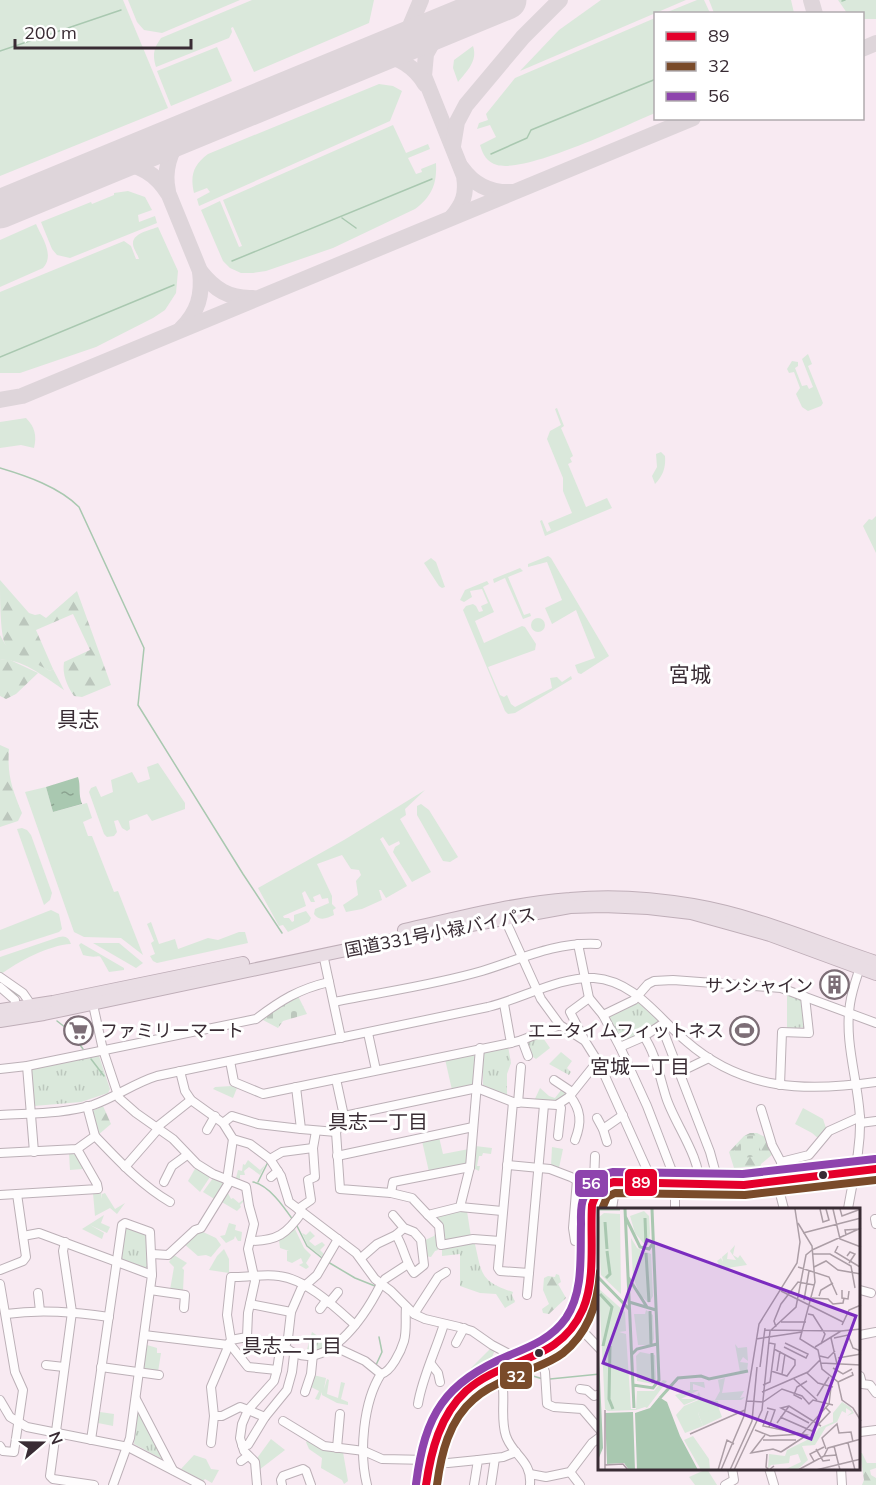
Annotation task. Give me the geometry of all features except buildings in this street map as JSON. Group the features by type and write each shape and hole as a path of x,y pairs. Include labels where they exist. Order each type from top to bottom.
{"highway":[{"name":"国道331号小禄バイパス","path":"0,1021 92,999 502,914 570,907 648,908 691,913 862,963 876,962"},
{"name":"国道331号小禄バイパス","path":"0,1010 92,999 324,954 502,914"},
{"name":"国道331号小禄バイパス","path":"862,963 876,974"}],"main road":[{"path":"426,1485 429,1460 438,1434 455,1402 472,1386 559,1342 574,1322 595,1303 595,1258 590,1241 592,1205 598,1191 616,1182 719,1185 781,1181 876,1169"}],"street":[{"path":"502,914 537,992 560,1025 585,1041"},
{"path":"578,944 589,998 603,1016 620,1047 647,1106 675,1179 675,1208"},
{"path":"334,1002 480,971 544,949 597,944"},
{"path":"324,954 341,1038"},
{"path":"848,1208 855,1172 860,1120 849,1039 849,1013 852,994 862,963"},
{"path":"0,977 23,993 32,1005"},
{"path":"0,1115 87,1106 149,1079 180,1071 504,1004 567,981 585,978 615,982 638,996 685,1041 733,1071 780,1085 817,1088 876,1082"},
{"path":"603,1016 638,996 648,984 654,981 674,980 780,988 876,1023"},
{"path":"0,1069 256,1019 285,998 312,986 329,982"},
{"path":"0,987 15,1000 15,1008"},
{"path":"780,1085 782,1032 809,1033 805,997"},
{"path":"589,998 570,1012 597,1062 653,1183"},
{"path":"92,999 103,1050 117,1094 136,1113 173,1139 197,1164 246,1187 254,1224 248,1249 255,1281 250,1304 247,1337 249,1341 259,1347 282,1348 294,1355 313,1354 335,1347 355,1325 383,1282 408,1264"},
{"path":"504,1004 511,1043"},
{"path":"230,1061 234,1082 263,1094 511,1043 560,1025"},
{"path":"620,1047 662,1025 710,1152 719,1185"},
{"path":"368,1033 376,1070"},
{"path":"644,1035 661,1074 666,1097 693,1158 699,1185"},
{"path":"522,1040 528,1056"},
{"path":"460,1207 470,1167 480,1048"},
{"path":"680,1072 709,1058"},
{"path":"344,1116 477,1088 515,1103 557,1106 571,1094 597,1062"},
{"path":"27,1065 34,1152"},
{"path":"521,1067 507,1165 498,1268 500,1271 529,1273"},
{"path":"152,1254 168,1255 195,1230 204,1225 228,1180 233,1139 223,1123 191,1100 185,1091 180,1071"},
{"path":"336,1079 344,1116 336,1132 340,1189 391,1193 416,1201 439,1226 441,1245 473,1239 500,1240"},
{"path":"554,1080 571,1094 580,1114 575,1140"},
{"path":"296,1087 301,1129"},
{"path":"125,1167 158,1128 191,1100"},
{"path":"558,1136 561,1108 559,1104"},
{"path":"527,1294 544,1105"},
{"path":"87,1106 95,1136 134,1178 159,1198 170,1202"},
{"path":"761,1109 772,1145 781,1162 784,1208"},
{"path":"603,1129 622,1114"},
{"path":"207,1130 215,1116"},
{"path":"223,1123 232,1116 258,1124 336,1132"},
{"path":"597,1118 607,1142"},
{"path":"781,1162 809,1155 829,1131 860,1120 876,1121"},
{"path":"338,1156 473,1127"},
{"path":"250,1241 274,1238 286,1232 300,1211 311,1200 308,1177 316,1131"},
{"path":"0,1154 77,1149 95,1136"},
{"path":"233,1139 250,1144 270,1159 289,1202 361,1258 375,1279 383,1282 414,1314 425,1319 464,1328 492,1346 515,1357 518,1363"},
{"path":"270,1159 282,1152 313,1148"},
{"path":"0,1195 98,1190 97,1184 77,1149"},
{"path":"164,1182 172,1166 187,1155"},
{"path":"595,1156 594,1182 598,1191"},
{"path":"507,1165 559,1172 598,1191"},
{"path":"391,1193 393,1182 470,1167"},
{"path":"308,1177 326,1178"},
{"path":"577,1180 573,1228 575,1241 590,1241"},
{"path":"612,1208 616,1182"},
{"path":"0,1270 23,1261 26,1257 17,1194"},
{"path":"428,1215 460,1207 502,1211"},
{"path":"393,1215 404,1228 414,1232 421,1239 424,1265 414,1273 396,1234"},
{"path":"92,1440 116,1261 122,1225 125,1223 150,1232 152,1275 128,1447 113,1485"},
{"path":"361,1258 377,1244 404,1228"},
{"path":"23,1236 39,1233 152,1275"},
{"path":"257,1485 255,1462 245,1458 240,1438 242,1424 248,1410 274,1381 282,1348 288,1338 291,1312 303,1286 316,1275 338,1239"},
{"path":"65,1242 63,1251 72,1312 50,1476 53,1479 94,1485"},
{"path":"414,1314 438,1277 446,1272"},
{"path":"211,1443 214,1416 211,1387 230,1343 227,1316 231,1277 277,1275 290,1278 328,1302 355,1325"},
{"path":"0,1284 15,1372 23,1390 14,1452 3,1451 0,1446"},
{"path":"150,1290 185,1295 184,1308"},
{"path":"861,1290 872,1293"},
{"path":"320,1309 338,1292"},
{"path":"38,1293 40,1311"},
{"path":"250,1304 268,1310 291,1312"},
{"path":"368,1485 365,1475 364,1451 369,1400 372,1388 381,1374 390,1368 404,1341 406,1307"},
{"path":"6,1314 40,1311 72,1312 108,1317"},
{"path":"574,1322 597,1338"},
{"path":"418,1404 426,1373 444,1324"},
{"path":"456,1343 464,1328"},
{"path":"861,1335 876,1332"},
{"path":"144,1335 230,1343 247,1337"},
{"path":"230,1343 248,1367 277,1370"},
{"path":"335,1347 366,1361 381,1374"},
{"path":"538,1353 545,1372 547,1404 554,1407 582,1409 598,1428"},
{"path":"305,1392 311,1374 313,1354"},
{"path":"242,1445 248,1445 254,1439 265,1418 287,1390 294,1355"},
{"path":"431,1364 437,1370 440,1382"},
{"path":"46,1365 64,1367"},
{"path":"101,1367 159,1375"},
{"path":"499,1372 503,1383 504,1428 507,1440 526,1463 530,1474 530,1485"},
{"path":"861,1380 862,1384 870,1385 876,1393"},
{"path":"580,1389 587,1390 594,1396 598,1395"},
{"path":"0,1400 5,1411 18,1423 27,1427 128,1447 201,1485"},
{"path":"136,1400 173,1470"},
{"path":"214,1416 222,1416 240,1407 265,1418"},
{"path":"336,1448 340,1414"},
{"path":"283,1421 324,1446 364,1451 382,1459 429,1460"},
{"path":"861,1432 876,1430"},
{"path":"530,1474 545,1481 570,1472 598,1438"},
{"path":"448,1463 495,1458 516,1452"},
{"path":"491,1485 495,1458"},
{"path":"474,1485 477,1460"},
{"path":"282,1485 280,1480 283,1476 303,1469 311,1485"},
{"path":"770,1470 774,1485"},
{"path":"841,1470 842,1485"},
{"path":"570,1472 580,1485"},
{"path":"725,1485 735,1483"}],"green space":[{"path":"0,0 123,0 168,108 0,176"},
{"path":"128,0 240,0 162,33 144,30 137,22"},
{"path":"252,0 374,0 369,23 254,72 233,27 229,38 156,67 154,51 161,38"},
{"path":"601,0 686,0 520,71 559,30"},
{"path":"697,0 704,0 710,12 667,12"},
{"path":"709,0 791,0 794,12 714,12"},
{"path":"838,0 876,0 876,19 864,19 864,12 846,12"},
{"path":"654,18 654,113 552,155 511,166 497,165 486,158 480,145 496,137 490,125 477,129 479,123 488,120 486,114 515,78"},
{"path":"473,46 473,61 458,82 453,68 454,60"},
{"path":"217,47 232,81 171,106 157,71"},
{"path":"379,84 393,86 402,91 390,121 199,206 197,199 210,192 207,188 194,193 192,181 196,167 208,154"},
{"path":"393,125 406,153 428,144 430,149 408,158 416,174 422,172 421,169 436,163 436,177 432,189 426,199 415,209 333,248 266,271 241,273 230,268 223,261 201,210 220,201 239,247 242,246 223,200"},
{"path":"128,191 145,197 152,210 138,215 139,222 155,216 157,223 70,258 57,255 52,249 41,222 91,202 92,204 114,193"},
{"path":"36,224 48,252 46,263 43,268 0,287 0,240"},
{"path":"158,227 178,271 176,293 165,310 96,347 20,373 0,373 0,292 124,241 131,246 136,259 139,259 133,246 134,240 139,235"},
{"path":"808,354 812,364 808,366 823,403 808,411 802,407 796,394 800,388 794,372 789,373 787,369 792,361 798,362 795,368 802,386 807,385 809,389 813,387 802,359"},
{"path":"557,408 564,426 561,428 573,456 570,458 572,462 568,464 586,507 607,498 612,508 545,536 540,521 542,520 547,532 551,530 548,523 572,513 563,491 563,478 547,439 550,431 561,425 555,409"},
{"path":"26,418 34,432 34,448 21,445 0,448 0,422"},
{"path":"661,452 665,456 664,468 655,484 652,476 657,467 656,454"},
{"path":"876,516 876,553 863,526 869,519 872,520"},
{"path":"548,556 609,656 581,674 578,673 575,665 595,658 576,610 552,624 545,608 562,600 547,562 528,567 528,564"},
{"path":"431,558 436,562 445,587 439,586 424,563"},
{"path":"520,568 523,571 508,577 524,615 530,613 531,616 523,619 505,578 494,583 493,579"},
{"path":"0,580 29,613 40,614 46,618 77,591 111,685 82,697 74,696 69,688 64,675 64,662 90,650 73,614 36,630 53,669 50,671 20,656 5,644 2,631"},
{"path":"487,581 489,584 483,587 494,612 475,621 484,643 522,626 536,644 535,650 488,667 500,695 504,697 507,695 515,707 552,688 550,678 557,677 562,682 571,676 572,679 515,713 508,714 505,711 463,610 466,606 473,604 479,612 483,611 481,606 488,603 482,589 470,591 472,597 464,602 460,600 465,590"},
{"path":"535,618 541,618 545,625 541,632 535,632 531,628 531,622"},
{"path":"0,635 5,644 50,671 53,669 64,690 25,665 0,660"},
{"path":"8,659 38,673 16,694 6,699 0,696 0,660"},
{"path":"0,745 9,749 11,782 22,813 18,821 0,827"},
{"path":"158,763 185,803 185,809 152,821 147,814 129,821 130,829 127,831 122,828 118,820 114,821 117,832 114,836 107,837 89,792 91,788 96,786 101,797 113,792 111,780 132,772 138,783 150,779 147,767"},
{"path":"46,787 53,812 87,803 92,818 83,822 88,836 92,836 114,892 118,891 143,955 121,938 84,937 74,932 25,792"},
{"path":"425,790 405,809 406,815 400,819 431,872 412,882 393,852 400,844 399,841 389,846 383,837 380,839 407,886 386,898 379,890 382,900 362,909 346,912 343,905 358,895 356,881 361,875 359,870 351,869 342,855 317,864 332,896 332,904 336,908 333,910 334,915 324,919 316,916 315,909 329,903 328,898 322,899 320,894 313,897 315,902 311,902 305,891 302,893 306,906 283,916 292,922 294,915 306,911 311,918 309,922 288,932 283,925 279,926 258,888 344,840"},
{"path":"421,804 429,810 458,857 450,862 443,861 417,815 417,806"},
{"path":"22,828 31,835 52,893 50,900 44,905 17,829"},
{"path":"51,910 59,914 62,929 59,932 0,951 0,930"},
{"path":"151,922 159,944 175,939 178,949 208,938 218,940 239,932 245,932 248,943 157,963 150,956 155,954 151,943 154,941 147,924"},
{"path":"59,937 67,937 71,944 53,947 34,955 0,975 0,957"},
{"path":"81,943 124,970 109,972 99,956 83,955 79,945"},
{"path":"93,943 119,943 143,963 136,968"},
{"path":"787,995 801,999 807,1027 787,1029"},
{"path":"298,996 307,1014 283,1021 278,1028 263,1020 263,1018"},
{"path":"638,1002 661,1023 622,1043 608,1020 609,1015"},
{"path":"541,1035 550,1048 536,1059 527,1042"},
{"path":"508,1046 511,1063 507,1074 507,1097 483,1085 483,1069 481,1068 483,1053"},
{"path":"561,1052 572,1061 567,1068 571,1072 569,1075 549,1064"},
{"path":"474,1053 476,1055 474,1084 452,1090 445,1059"},
{"path":"97,1055 110,1089 108,1093 81,1102 34,1106 30,1070 33,1067"},
{"path":"215,1087 237,1088 233,1098 213,1089"},
{"path":"540,1088 555,1098 562,1089 568,1094 556,1103 534,1101"},
{"path":"103,1106 111,1124 98,1135 92,1111"},
{"path":"803,1108 823,1119 827,1131 819,1139 795,1124"},
{"path":"757,1133 767,1138 773,1154 761,1164 760,1169 734,1168 729,1152 744,1136"},
{"path":"753,1136 762,1153 737,1159 734,1151 745,1137"},
{"path":"439,1137 443,1154 469,1149 466,1165 429,1172 422,1141"},
{"path":"475,1146 492,1148 491,1154 483,1153 479,1156 477,1166 480,1166 479,1171 473,1168"},
{"path":"552,1147 563,1149 559,1168 551,1166"},
{"path":"69,1153 76,1155 83,1169 70,1170"},
{"path":"248,1160 260,1170 265,1165 260,1175 249,1167 244,1171 245,1175 240,1175 240,1179 236,1178 238,1170 242,1171 243,1164 245,1165"},
{"path":"196,1167 210,1177 200,1192 188,1181"},
{"path":"213,1178 227,1184 216,1200 203,1192"},
{"path":"227,1191 231,1199 239,1203 244,1201 237,1211 220,1201"},
{"path":"101,1192 102,1199 102,1194 105,1193 115,1209 125,1203 117,1214 110,1208 95,1216 93,1193"},
{"path":"461,1210 467,1211 471,1237 443,1242 435,1216"},
{"path":"104,1215 101,1223 110,1227 107,1233 90,1225 104,1233 102,1239 82,1229"},
{"path":"229,1223 236,1225 235,1230 242,1232 241,1241 238,1241 235,1236 226,1243 220,1236 225,1235"},
{"path":"128,1226 147,1232 151,1265 146,1268 122,1259 120,1255 124,1228"},
{"path":"294,1227 304,1248 311,1255 306,1263 309,1267 306,1269 299,1265 303,1263 301,1258 292,1263 287,1261 287,1251 289,1251 280,1248 279,1240"},
{"path":"201,1231 216,1238 221,1245 211,1257 198,1256 183,1243"},
{"path":"310,1231 315,1236 309,1241 315,1246 322,1242 325,1245 320,1250 325,1255 324,1258 308,1246 302,1233 306,1235"},
{"path":"436,1231 438,1250 431,1257 425,1256 423,1241 434,1236"},
{"path":"474,1240 483,1274 493,1284 513,1292 515,1302 505,1308 496,1294 480,1293 460,1286 460,1254 442,1256 442,1247"},
{"path":"224,1249 229,1259 229,1273 209,1270 217,1256"},
{"path":"174,1255 187,1263 182,1268 184,1270 183,1291 170,1290 174,1267 169,1262"},
{"path":"556,1274 559,1275 561,1282 558,1284 566,1298 549,1314 543,1313 542,1309 549,1304 543,1290 544,1278 555,1277"},
{"path":"312,1332 322,1339 324,1348 306,1353"},
{"path":"147,1345 157,1348 157,1353 161,1353 158,1372 143,1368"},
{"path":"490,1349 495,1350 490,1362 480,1368 480,1374 469,1379 474,1373 471,1368"},
{"path":"313,1375 326,1378 324,1389 327,1379 329,1380 327,1394 338,1398 341,1382 345,1383 341,1399 348,1402 348,1405 337,1403 322,1395 322,1392 319,1400 315,1399 319,1391 309,1386"},
{"path":"100,1412 114,1414 113,1426 98,1423"},
{"path":"142,1412 165,1455 162,1459 134,1444 137,1413"},
{"path":"271,1439 285,1450 259,1470 255,1461"},
{"path":"308,1440 343,1452 348,1481 344,1484 342,1480 321,1468 322,1458 309,1449 306,1442"},
{"path":"861,1453 867,1463 876,1463 876,1468 870,1470 871,1475 876,1478 876,1485 862,1485 864,1480"},
{"path":"194,1455 206,1459 211,1469 219,1470 212,1483 205,1479 203,1481 181,1469"},
{"path":"708,1470 717,1485 695,1485 689,1477"}],"water":[{"path":"78,777 82,804 53,812 46,787"}],"waterway":[{"path":"0,51 121,10"},
{"path":"491,154 527,138 531,130 654,80"},
{"path":"232,261 432,179"},
{"path":"342,218 356,228"},
{"path":"0,357 174,285"},
{"path":"0,468 52,488 79,507 144,648 138,705 282,933"},
{"path":"8,989 20,996"},
{"path":"57,1021 70,1031 83,1049"},
{"path":"91,1059 104,1076"},
{"path":"258,1182 268,1162"},
{"path":"253,1182 265,1187 281,1203 293,1220"},
{"path":"296,1224 307,1246 322,1258"},
{"path":"328,1262 355,1278 375,1286"},
{"path":"376,1365 382,1352 379,1337"},
{"path":"550,1379 598,1374"},
{"path":"533,1376 543,1379"}],"taxiway":[{"path":"398,45 410,26 421,0"},
{"path":"473,0 494,5"},
{"path":"453,146 457,122 466,105 523,37 560,0"},
{"path":"811,0 814,12"},
{"path":"441,27 426,54 424,76 464,176 463,198 452,217"},
{"path":"864,48 876,43"},
{"path":"379,53 405,64 416,72 425,84"},
{"path":"0,400 22,396 688,120"},
{"path":"168,191 167,168 174,147 183,134"},
{"path":"114,162 146,171 164,187 200,271 211,283 229,295 253,298"},
{"path":"462,168 484,187 512,192"},
{"path":"181,329 192,316 198,303 201,288 200,271"}],"runway":[{"path":"0,209 507,0"}],"transit line":[{"name":"56","path":"416,1484 425,1438 432,1420 454,1390 487,1366 541,1341 566,1318 572,1307 578,1285 582,1203 589,1187 599,1177 613,1172 743,1174 875,1159"},
{"name":"89","path":"426,1485 431,1459 443,1422 466,1391 497,1371 546,1350 573,1327 583,1309 590,1284 592,1205 602,1187 614,1182 744,1185 876,1169"},
{"name":"32","path":"602,1208 607,1197 615,1193 745,1195 876,1180"},
{"name":"32","path":"437,1485 448,1438 465,1407 489,1388 552,1360 572,1345 590,1317 598,1287"}],"place":[{"name":"サンシャイン","path":"834,985"},
{"name":"ファミリーマート","path":"79,1030"},
{"name":"エニタイムフィットネス","path":"745,1030"}],"district":[{"name":"宮城","path":"690,674"},
{"name":"具志","path":"78,719"},
{"name":"宮城一丁目","path":"640,1066"},
{"name":"具志一丁目","path":"378,1121"},
{"name":"具志二丁目","path":"292,1345"}]}
